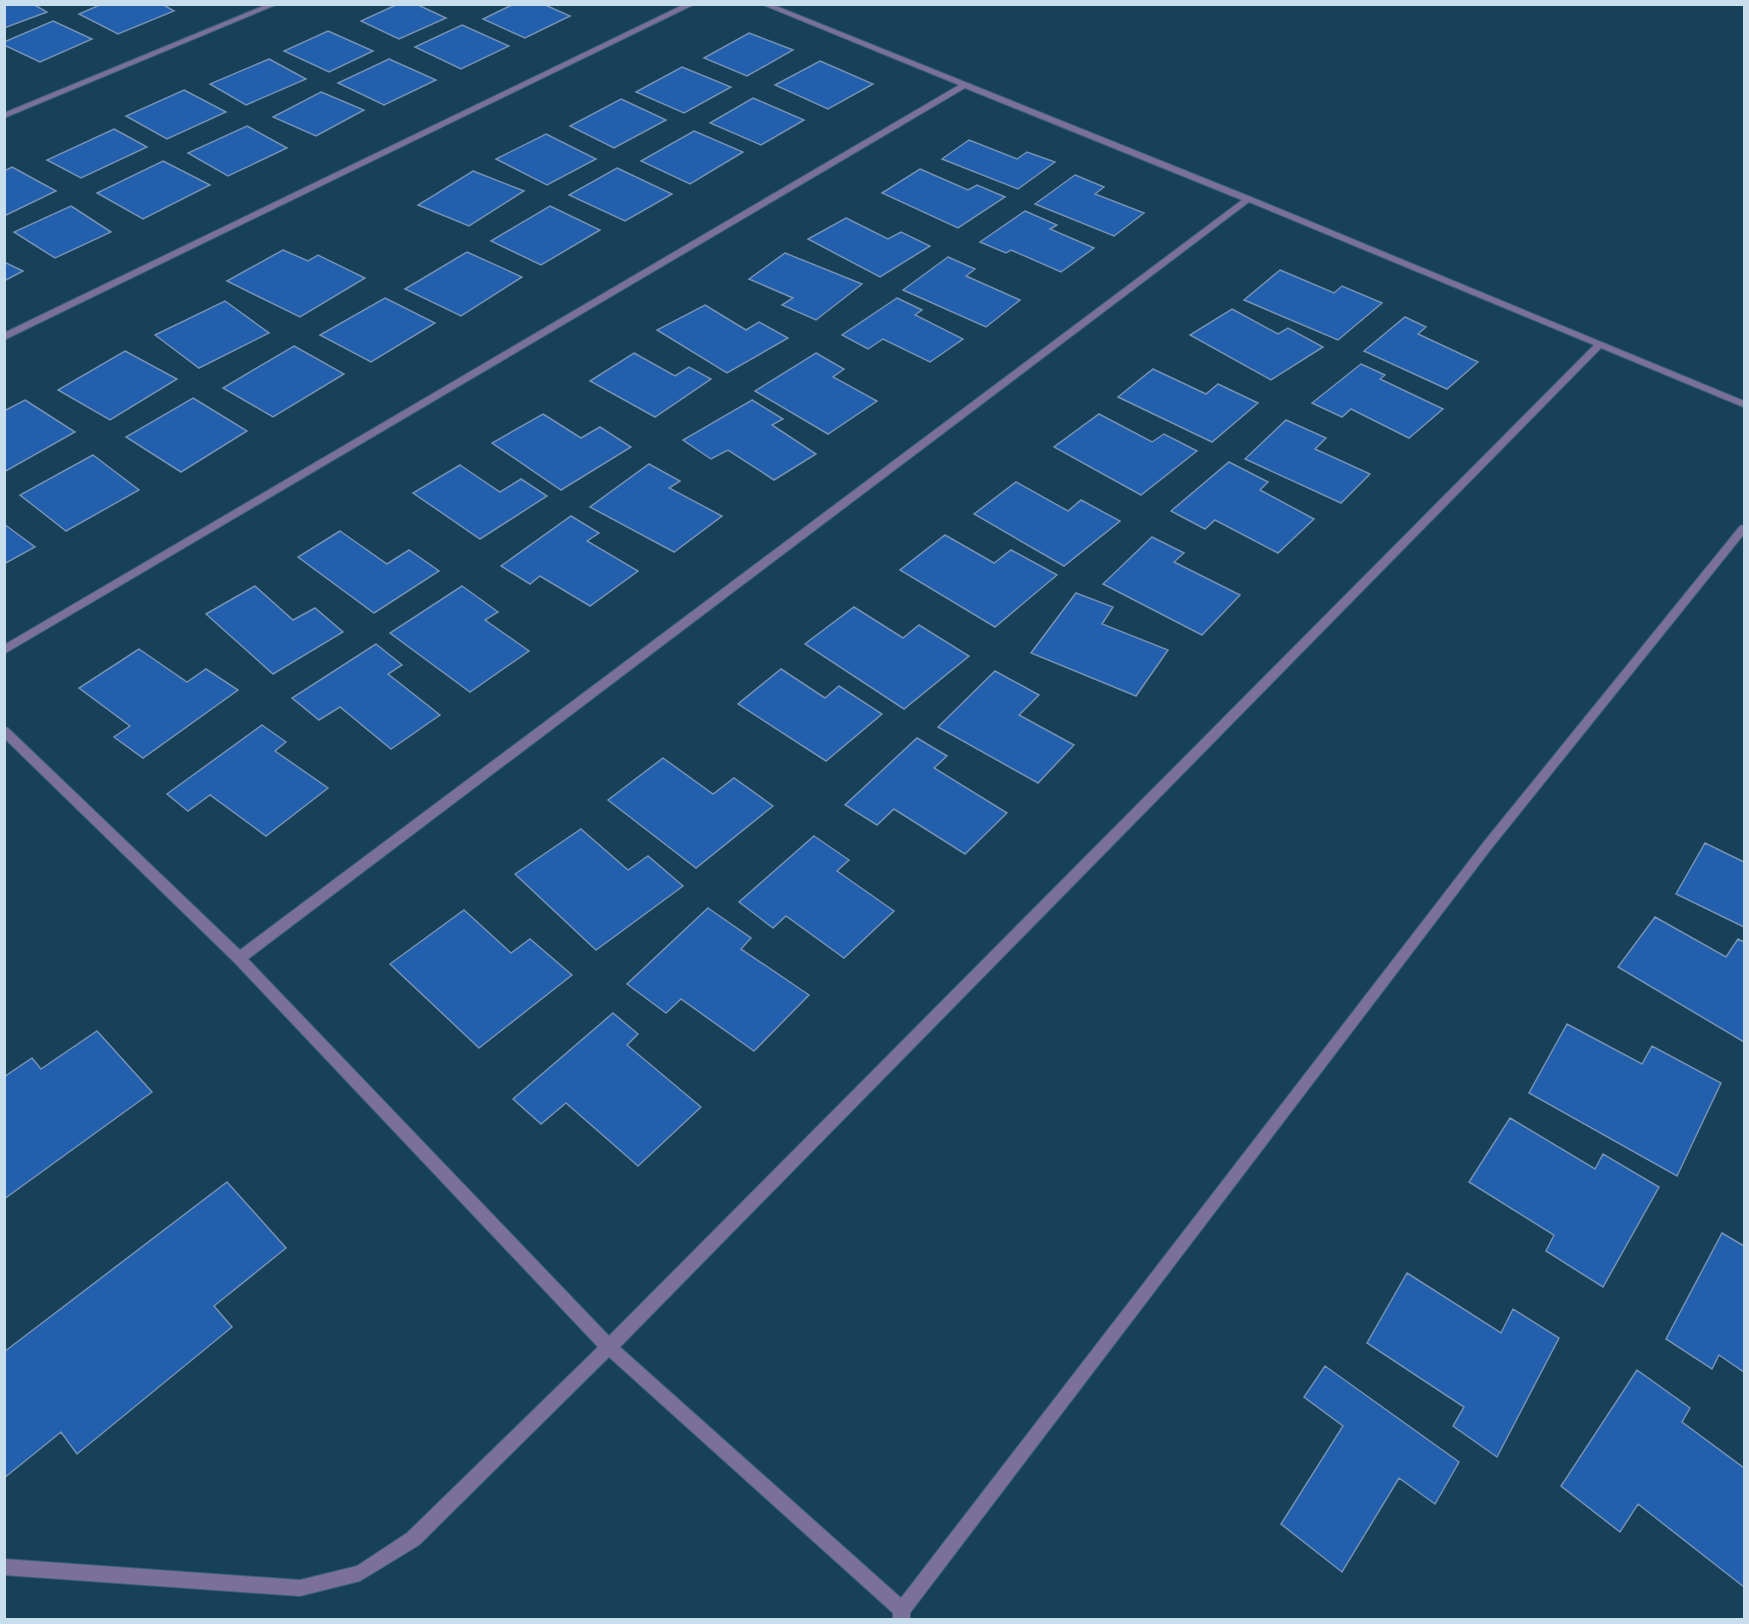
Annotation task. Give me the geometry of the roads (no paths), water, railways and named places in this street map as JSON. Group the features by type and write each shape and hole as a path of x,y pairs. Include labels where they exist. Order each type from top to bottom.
{"street":[{"path":"4,116 275,4"},
{"path":"4,337 692,4"},
{"path":"764,4 1744,404"},
{"path":"4,650 964,85"},
{"path":"239,958 1248,200"},
{"path":"4,1567 300,1588 360,1573 413,1539 609,1347 1599,345"},
{"path":"4,731 239,958 609,1347 902,1615 1487,846 1744,528"}]}
